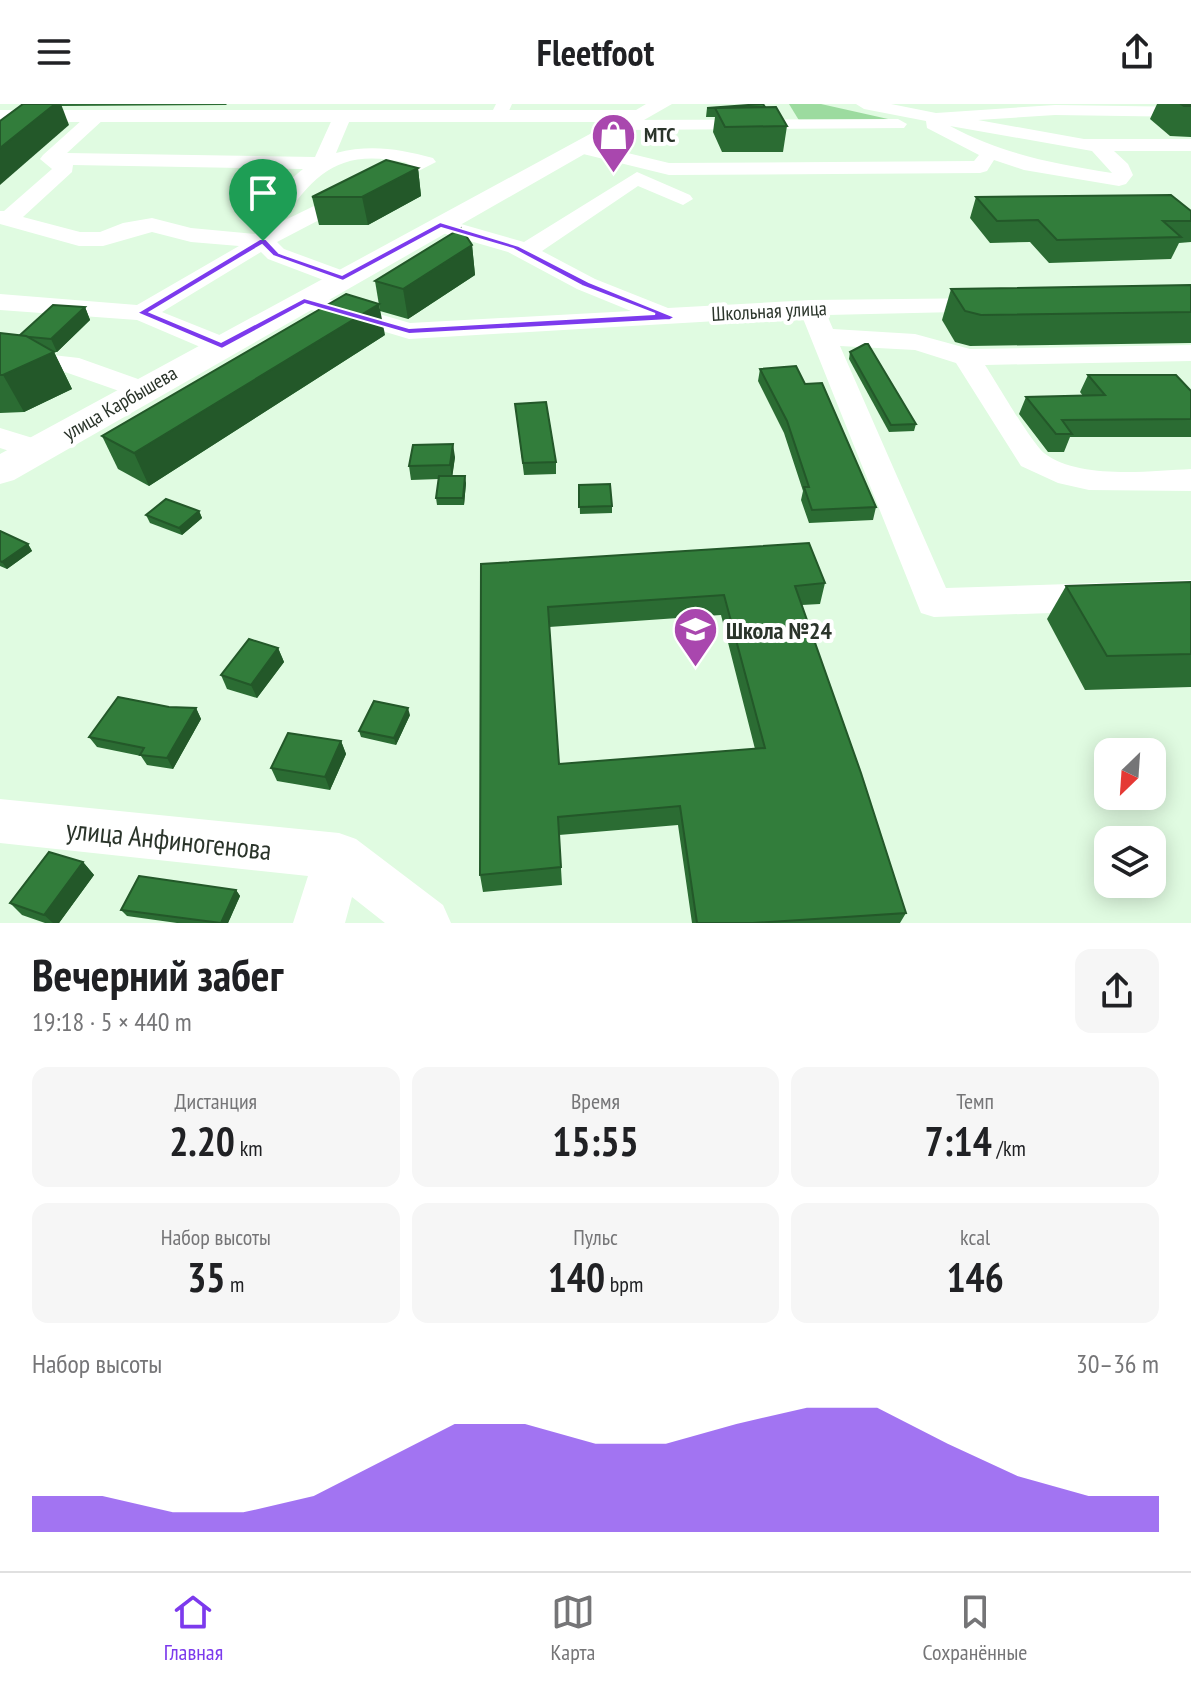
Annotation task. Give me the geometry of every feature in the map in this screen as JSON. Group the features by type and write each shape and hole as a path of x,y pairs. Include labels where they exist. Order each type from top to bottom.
{"main road":[{"path":"0,116 44,110 98,115 343,115 501,110 641,115"},
{"name":"улица Карбышева","path":"0,471 641,115"}],"street":[{"path":"775,104 786,124"},
{"path":"864,104 934,121 1097,145 1191,145"},
{"path":"641,115 786,124 934,121 1055,110 1170,107 1191,112"},
{"path":"50,159 98,115"},
{"path":"263,241 270,222 304,178 322,163 343,115"},
{"path":"934,121 985,160"},
{"path":"1097,145 1121,168 1123,175 1119,180"},
{"path":"582,148 669,169 985,160 1119,180 1135,195"},
{"path":"50,159 322,163 351,153 381,150 426,162 393,178"},
{"path":"4,218 65,168 50,159"},
{"path":"985,160 985,191"},
{"path":"142,313 263,241 363,189 304,178"},
{"path":"525,252 637,178 683,199"},
{"path":"4,218 79,239 103,239 131,228 152,225 191,235 263,241 276,254 343,279"},
{"path":"440,225 525,252 586,284 670,317"},
{"path":"544,323 586,284"},
{"name":"Школьная улица","path":"304,300 409,331 811,308 1017,306"},
{"path":"0,302 142,313 222,346"},
{"path":"811,308 934,603 1191,594"},
{"path":"824,337 946,346 966,357 1032,459 1046,467 1108,482 1191,480"},
{"path":"0,353 24,360 69,364 142,390"},
{"path":"966,357 1191,353"},
{"path":"0,438 38,450"},
{"name":"улица Анфиногенова","path":"0,821 339,856"},
{"path":"319,923 339,856 425,923"}],"green space":[{"path":"789,104 821,104 897,121 800,122"}],"building":[{"path":"23,104 55,104 0,148 0,121"},
{"path":"763,104 765,107 707,108"},
{"path":"776,107 787,126 725,127 715,108"},
{"path":"386,160 418,168 362,197 312,197"},
{"path":"1171,195 1191,211 1191,221 1163,221 1181,237 1057,240 1038,220 997,221 976,197"},
{"path":"461,228 472,245 403,289 375,281"},
{"path":"1191,285 1191,312 981,315 965,311 951,289"},
{"path":"346,294 379,304 134,453 102,436"},
{"path":"53,305 85,307 51,339 19,336"},
{"path":"0,333 26,336 54,352 0,375"},
{"path":"868,344 916,424 891,425 850,352"},
{"path":"796,366 805,384 822,383 876,507 812,510 804,487 809,487 787,421 760,369"},
{"path":"1088,375 1176,375 1191,391 1191,419 1062,420 1072,434 1056,434 1026,397 1105,395"},
{"path":"546,402 556,462 523,463 515,404"},
{"path":"453,444 450,465 409,466 413,445"},
{"path":"439,476 465,476 463,498 436,498"},
{"path":"610,484 612,506 579,507 579,485"},
{"path":"166,499 199,511 179,528 146,515"},
{"path":"0,531 28,544 2,562 0,561"},
{"path":"809,543 825,583 795,586 906,913 753,923 697,923 680,806 558,817 561,867 480,875 481,564","holes":["724,595 765,748 559,764 548,607"]},
{"path":"1191,582 1191,654 1107,656 1066,586"},
{"path":"249,639 278,648 251,685 221,675"},
{"path":"118,697 169,707 196,708 167,758 140,755 144,748 89,737"},
{"path":"374,701 408,708 394,738 359,731"},
{"path":"288,733 341,741 325,777 271,768"},
{"path":"49,852 83,862 44,915 10,903"},
{"path":"139,876 236,890 221,923 121,910"}],"place":[{"name":"МТС","path":"613,174"},
{"name":"Школа №24","path":"695,669"}],"route":[{"path":"440,225 516,247 586,284 670,317 409,331 304,300 222,346 142,313 263,241 276,254 343,279 440,225"}]}
